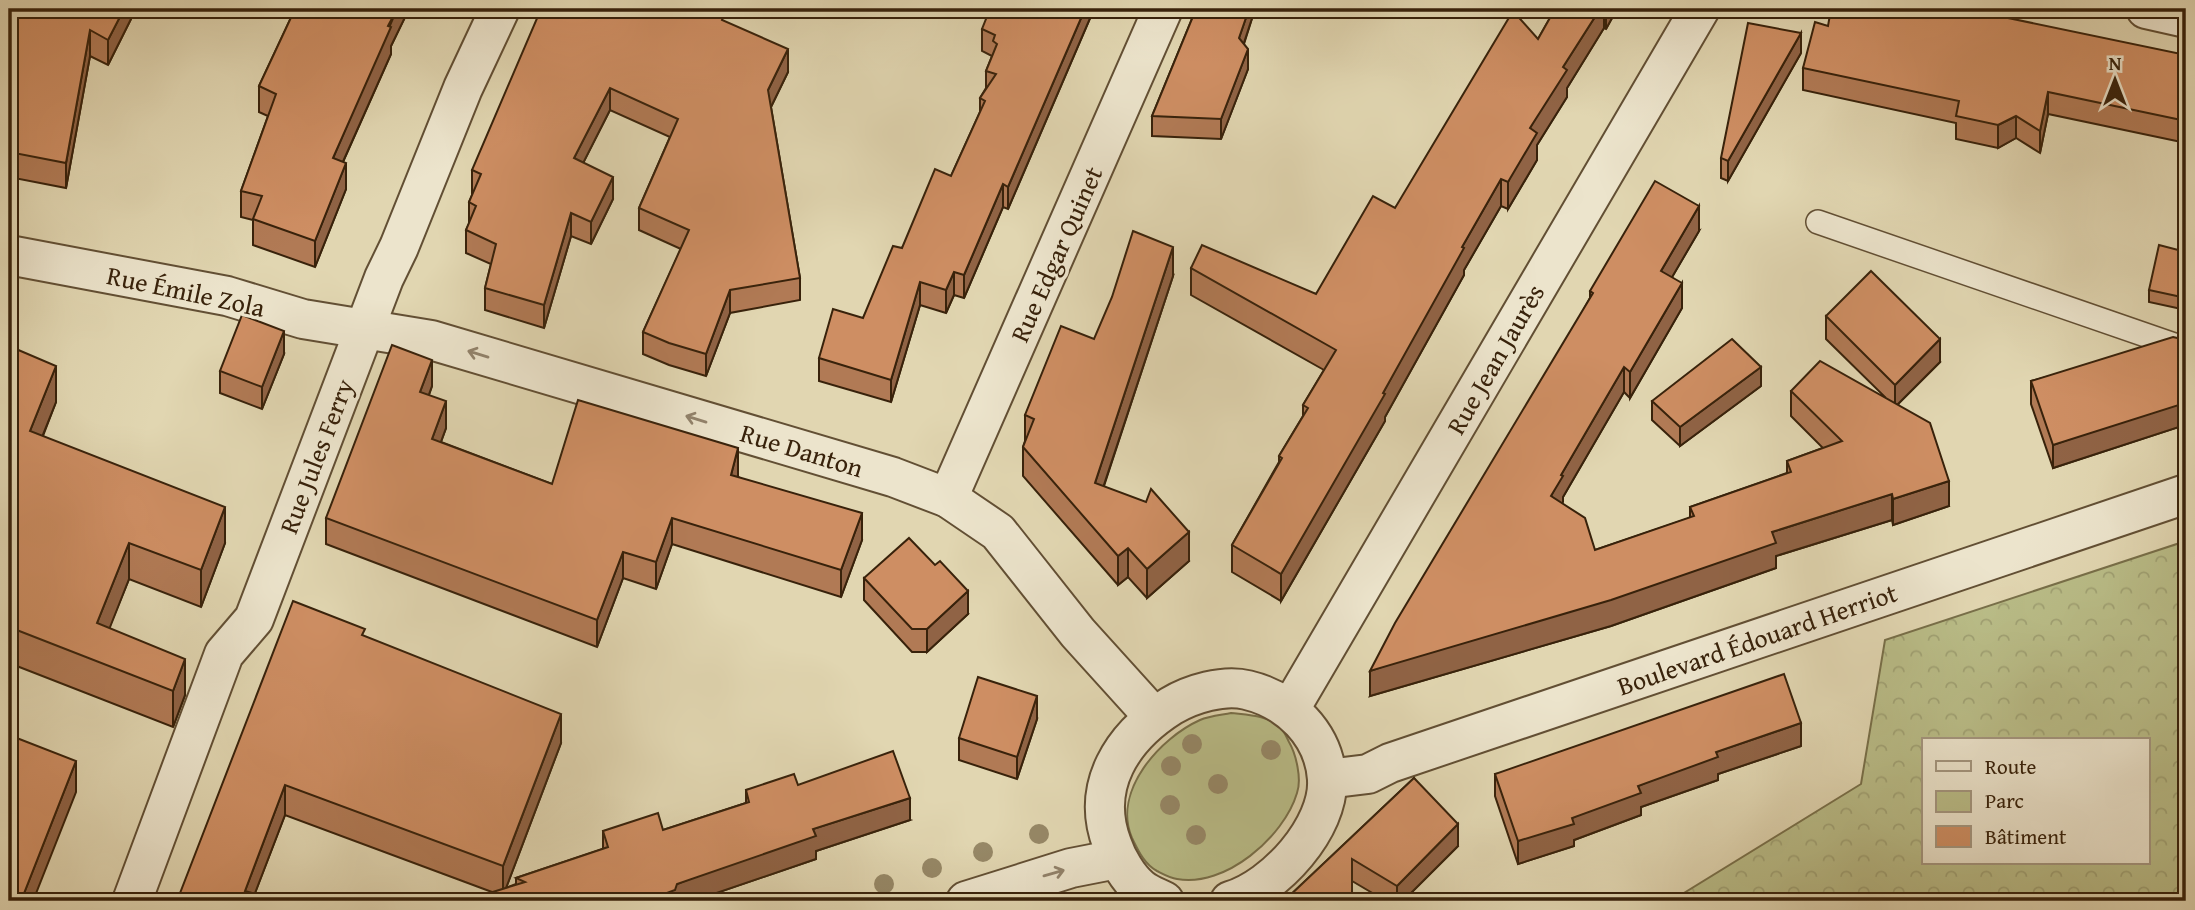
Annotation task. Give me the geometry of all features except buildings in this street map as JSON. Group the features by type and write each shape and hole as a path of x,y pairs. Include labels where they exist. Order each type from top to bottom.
{"street":[{"name":"Rue Jules Ferry","path":"132,901 224,654 254,619 364,328 463,88 500,9"},
{"name":"Rue Edgar Quinet","path":"948,498 1163,9"},
{"name":"Rue Jean Jaurès","path":"1290,709 1700,9"},
{"path":"2146,9 2186,18"},
{"name":"Rue Émile Zola","path":"9,255 228,296 303,319 364,328"},
{"name":"Rue Danton","path":"364,328 431,340 893,477 948,498 998,533 1078,633 1154,717"},
{"name":"Boulevard Édouard Herriot","path":"1327,779 1368,774 1390,763 2186,494"},
{"path":"1164,901 1140,888 1117,859 1107,830 1105,798 1113,766 1132,737 1154,717 1182,699 1208,691 1245,689 1276,700 1301,720 1319,747 1327,779 1322,809 1307,839 1291,860 1264,885 1230,901"},
{"path":"966,901 1071,868 1117,859"}],"lane":[{"path":"1818,222 2186,349"}],"green space":[{"path":"2186,541 2186,901 1671,901 1861,784 1885,640"},
{"path":"1231,713 1264,718 1282,729 1296,760 1299,774 1297,793 1280,826 1250,856 1214,876 1195,880 1169,877 1148,865 1132,838 1128,820 1134,785 1143,768 1170,739 1200,720"}]}
